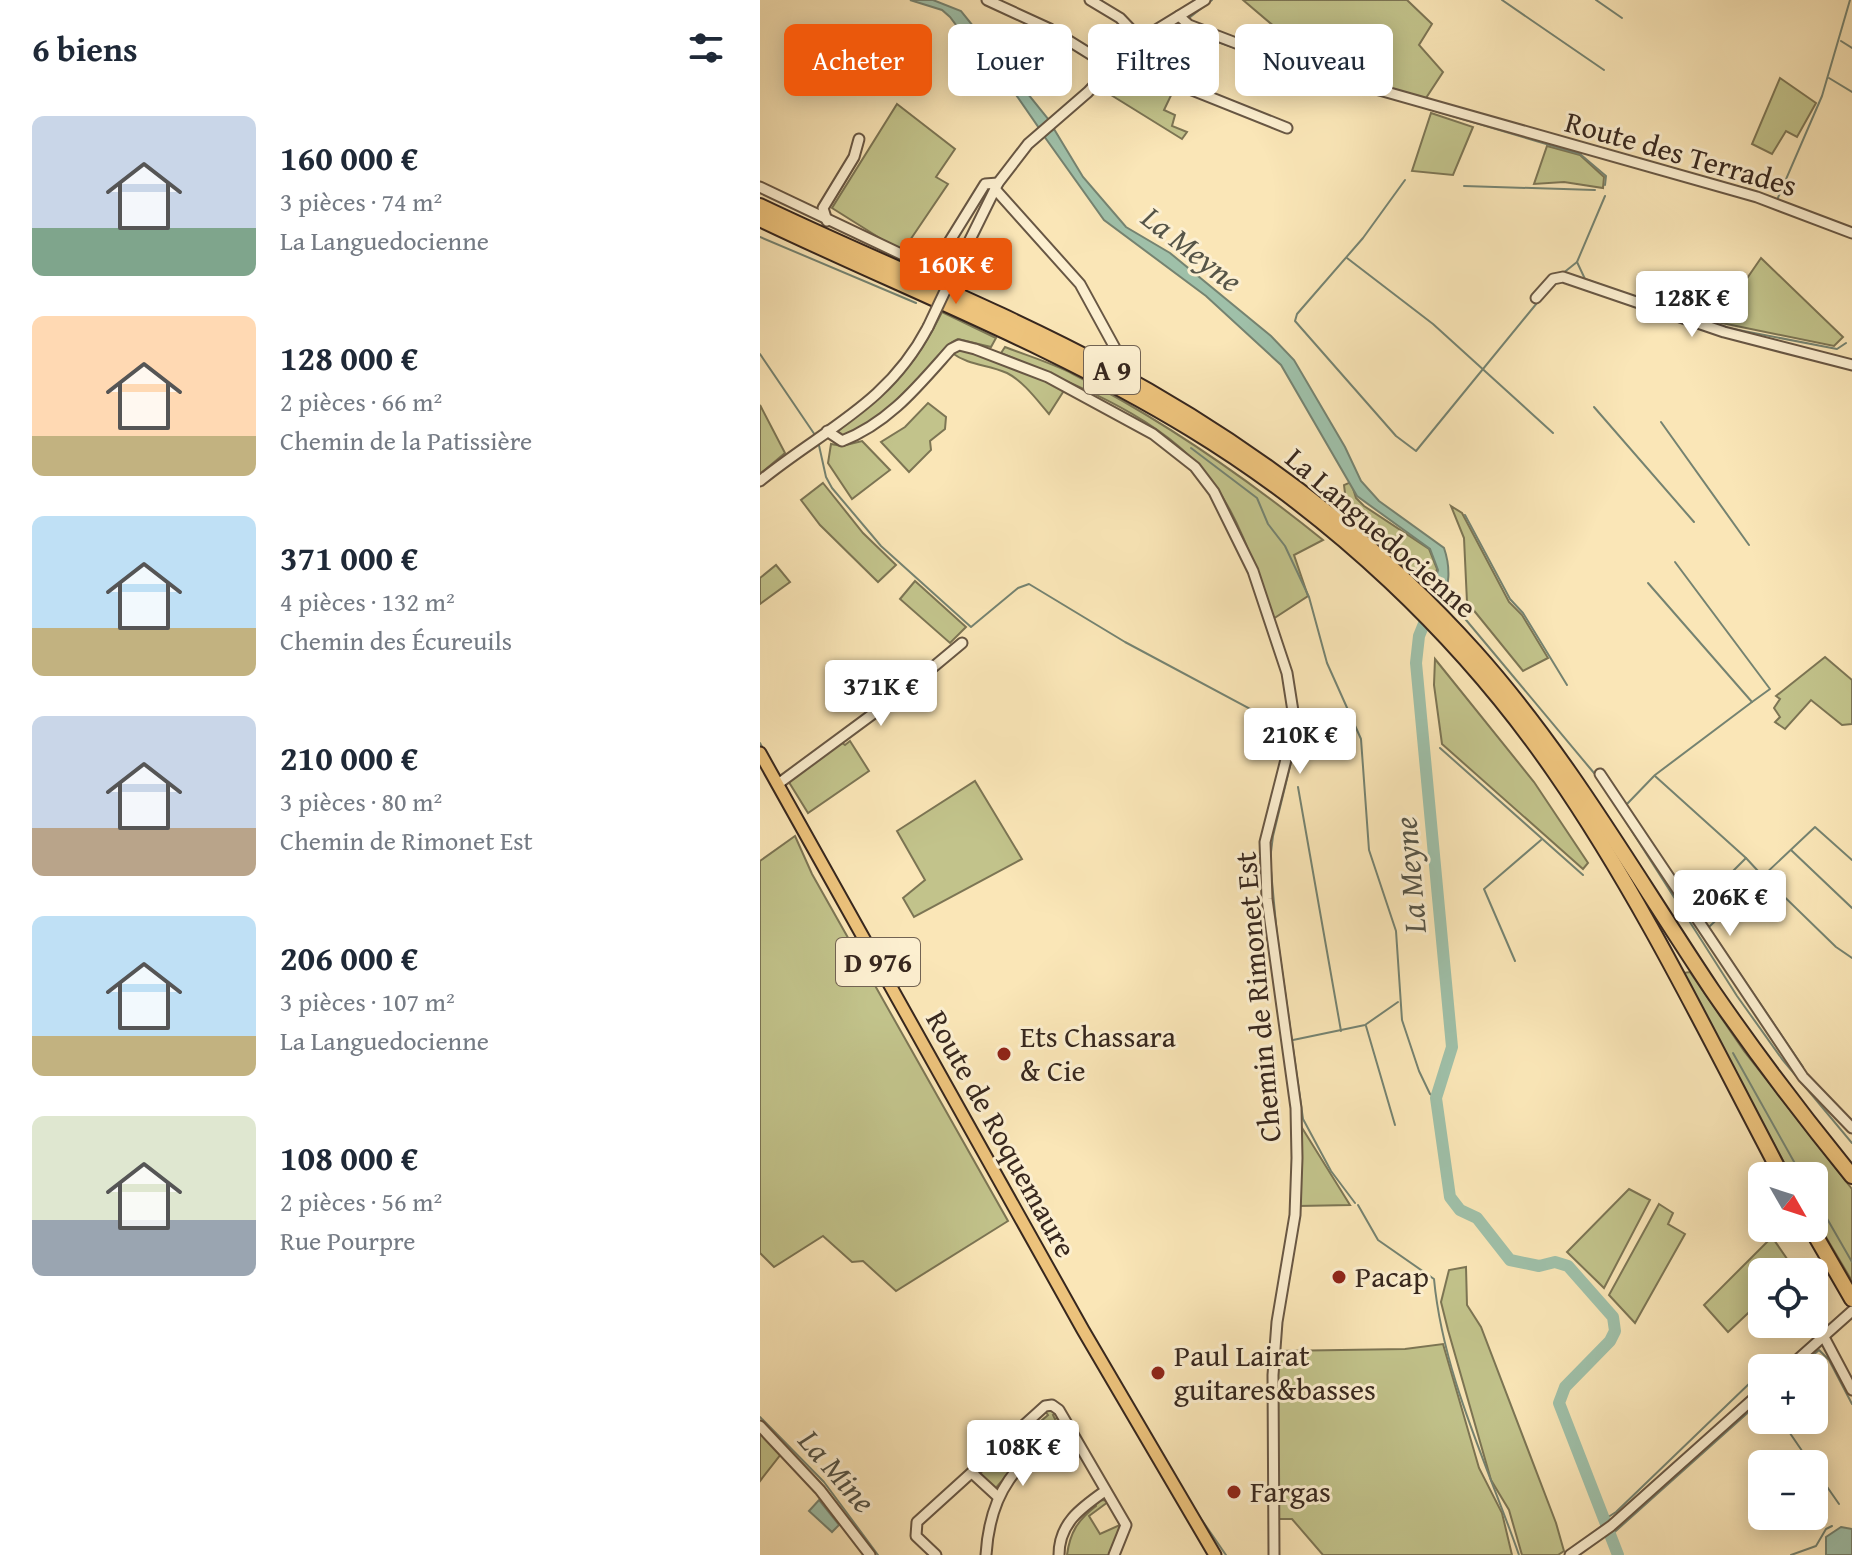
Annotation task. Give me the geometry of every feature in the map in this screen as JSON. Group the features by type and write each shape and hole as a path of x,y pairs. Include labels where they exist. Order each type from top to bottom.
{"highway":[{"name":"La Languedocienne","path":"760,206 1070,349 1186,413 1285,479 1422,606 1543,735 1728,1012 1852,1176"},
{"name":"La Languedocienne","path":"760,219 1102,378 1193,430 1310,514 1422,606"},
{"name":"La Languedocienne","path":"1440,624 1534,742 1586,819 1670,964 1775,1162"},
{"path":"1819,1242 1852,1302"}],"main road":[{"name":"Route de Roquemaure","path":"760,753 1083,1330 1217,1555"}],"street":[{"path":"987,0 1088,50"},
{"path":"1090,0 1126,24"},
{"path":"1165,24 1205,0"},
{"name":"Route des Terrades","path":"1179,16 1189,25 1344,80 1757,197 1852,233"},
{"path":"760,481 892,382 912,357 928,327 996,186 1040,133 1088,92"},
{"path":"1200,96 1287,128"},
{"path":"827,221 823,208 854,157 859,139"},
{"path":"760,187 924,265 941,255 985,184 996,186 1080,284 1115,348"},
{"path":"1536,298 1553,279 1563,277 1724,332 1852,365"},
{"name":"Chemin de Rimonet Est","path":"820,435 842,441 861,432 895,410 951,349 959,345 975,349 1048,377 1178,451 1214,492 1253,571 1287,673 1295,724 1265,842 1267,899 1296,1108 1297,1158 1295,1215 1277,1322 1273,1375 1274,1555"},
{"path":"778,784 908,688 962,643"},
{"path":"1600,774 1803,1077 1852,1128"},
{"path":"1828,1332 1852,1302"},
{"path":"1804,1354 1823,1338"},
{"path":"1825,1338 1852,1390"},
{"path":"1570,1555 1611,1526 1748,1404"},
{"path":"936,1555 916,1536 917,1522 1045,1406 1056,1406 1126,1525 1114,1555"},
{"path":"760,1426 820,1490 870,1555"},
{"path":"986,1555 997,1496 1026,1458 1069,1428"},
{"path":"972,1473 997,1496"},
{"path":"1059,1555 1066,1525 1078,1510 1105,1491"}],"green space":[{"path":"1243,0 1407,0 1432,24 1419,45 1443,72 1424,101 1393,91 1393,24 1271,24"},
{"path":"1780,78 1816,103 1797,137 1786,131 1772,154 1752,144"},
{"path":"1113,96 1171,96 1164,110 1175,115 1172,126 1187,132 1182,139"},
{"path":"897,104 955,149 936,177 948,184 902,252 832,208"},
{"path":"1431,113 1473,127 1453,175 1412,171"},
{"path":"1547,146 1580,155 1604,177 1603,188 1564,182 1534,184"},
{"path":"1761,258 1843,337 1834,346 1717,322"},
{"path":"942,312 996,338 991,347 958,339 952,342 897,404 864,427 841,437 837,432 909,366"},
{"path":"1005,347 1065,370 1139,410 1233,472 1323,540 1294,555 1308,596 1273,619 1233,515 1214,484 1194,460 1171,440 1117,405 1001,353"},
{"path":"965,349 1007,363 1065,389 1049,414 1013,376 952,353"},
{"path":"928,403 946,417 945,429 930,441 931,450 909,472 881,442 905,427"},
{"path":"760,405 785,453 760,474"},
{"path":"862,441 890,470 852,499 828,463 831,444 842,446"},
{"path":"1351,482 1356,498 1364,506 1429,549 1437,569 1431,590 1334,505 1346,501 1344,485"},
{"path":"823,483 863,533 896,565 878,582 820,525 801,500"},
{"path":"1451,506 1462,513 1509,602 1522,615 1548,658 1523,671 1467,602 1464,538"},
{"path":"776,565 790,582 760,604 760,578"},
{"path":"915,581 966,627 950,643 900,599"},
{"path":"1825,657 1852,680 1852,724 1842,725 1811,700 1785,729 1775,722 1780,717 1774,708 1780,699 1776,696"},
{"path":"1435,659 1534,782 1588,863 1583,869 1442,744 1434,685"},
{"path":"850,741 869,771 808,813 787,779 841,742 845,745"},
{"path":"975,781 1022,859 914,917 903,898 925,880 897,831"},
{"path":"795,836 812,874 1008,1221 896,1291 863,1261 852,1262 823,1236 774,1267 760,1253 760,861"},
{"path":"1690,972 1744,1051 1852,1189 1852,1281 1828,1241 1828,1162 1784,1162 1683,973"},
{"path":"1299,1123 1350,1205 1299,1206"},
{"path":"1629,1189 1650,1200 1604,1288 1567,1252"},
{"path":"1659,1204 1673,1213 1668,1224 1685,1234 1635,1323 1609,1295"},
{"path":"1767,1242 1775,1242 1786,1258 1751,1258"},
{"path":"1748,1261 1748,1313 1728,1332 1704,1305"},
{"path":"1466,1267 1467,1305 1481,1327 1556,1523 1564,1551 1558,1555 1522,1555 1509,1510 1491,1480 1441,1302 1449,1270"},
{"path":"1443,1344 1479,1468 1502,1513 1512,1555 1323,1555 1292,1519 1276,1519 1278,1351 1405,1349"},
{"path":"1050,1408 1057,1413 1053,1415 1055,1419 1060,1416 1059,1428 1018,1462 995,1489 978,1475 1048,1415 1045,1411"},
{"path":"760,1431 781,1454 760,1481"},
{"path":"1095,1501 1108,1502 1089,1516 1100,1534 1122,1524 1110,1555 1067,1555 1076,1527 1096,1506"}],"shaded area":[{"path":"910,0 933,0 961,11 971,24 955,24 942,10"},
{"path":"1017,96 1030,96 1049,120 1039,128"},
{"path":"1054,129 1083,177 1126,227 1170,253 1271,336 1294,360 1345,447 1361,481 1379,501 1444,548 1448,576 1440,602 1432,594 1438,570 1430,549 1357,496 1281,365 1206,296 1104,220 1044,136"},
{"path":"819,1500 839,1525 832,1532 809,1511"},
{"path":"1841,1527 1852,1529 1852,1555 1826,1555 1826,1537"}],"waterway":[{"path":"1189,18 1212,0"},
{"path":"1502,0 1604,70"},
{"path":"1596,0 1622,18"},
{"path":"1777,200 1822,96 1850,0"},
{"path":"1841,41 1852,48"},
{"path":"1219,42 1235,48"},
{"path":"1829,78 1852,92"},
{"path":"1415,105 1580,154 1606,176 1605,185"},
{"path":"1405,180 1363,238 1297,314 1295,321 1396,436 1416,451 1537,303"},
{"path":"1464,186 1595,190"},
{"path":"1605,196 1577,262 1585,279 1641,299"},
{"path":"760,237 916,303"},
{"path":"1347,258 1433,324 1553,433"},
{"path":"1562,274 1577,262"},
{"path":"1723,327 1837,349 1846,343"},
{"path":"760,354 815,435"},
{"path":"1594,407 1694,522"},
{"path":"1661,422 1749,545"},
{"path":"818,441 826,477 832,488 881,546 971,627 1018,588 1029,584 1125,642 1282,726 1290,735"},
{"path":"1191,448 1257,498 1268,524 1285,546 1309,597 1327,663 1361,739 1369,850 1396,931 1402,1020 1419,1071 1430,1094 1436,1098"},
{"path":"1465,515 1510,599 1523,613 1567,685"},
{"path":"1648,583 1752,702 1770,689 1675,562"},
{"name":"La Meyne","path":"1440,584 1419,636 1416,663 1452,1047 1436,1098 1450,1197 1460,1210 1477,1218 1510,1260 1539,1266 1555,1262 1568,1266 1613,1317 1615,1331 1610,1341 1565,1387 1559,1403 1618,1555"},
{"path":"1446,596 1594,773"},
{"path":"1627,804 1655,775 1752,702"},
{"path":"1296,742 1270,860 1277,935 1303,1119 1331,1171 1355,1203"},
{"path":"760,743 763,749"},
{"path":"1440,748 1583,875"},
{"path":"1655,776 1746,858"},
{"path":"1298,787 1341,1031"},
{"path":"797,807 944,1070"},
{"path":"1621,814 1737,996 1782,1059 1852,1143"},
{"path":"1710,926 1815,827 1852,860"},
{"path":"1515,961 1484,889 1541,840"},
{"path":"1791,850 1852,908"},
{"path":"1696,908 1746,858 1758,871"},
{"path":"1764,877 1836,947 1852,958"},
{"path":"1705,922 1803,1067"},
{"path":"1293,1040 1365,1025 1398,1002"},
{"path":"1366,1026 1395,1125"},
{"path":"1733,1053 1794,1162"},
{"path":"1358,1205 1378,1240 1434,1279 1439,1315 1457,1385 1519,1555"},
{"path":"1828,1220 1852,1262"},
{"path":"1814,1354 1819,1350 1823,1354"},
{"path":"1828,1359 1852,1404"},
{"path":"1846,1369 1852,1380"},
{"path":"1602,1521 1616,1512 1748,1385"},
{"path":"1609,1537 1748,1413"},
{"name":"La Mine","path":"760,1417 824,1482 878,1555"},
{"path":"1791,1434 1801,1450"},
{"path":"1828,1488 1839,1504"},
{"path":"1197,1513 1226,1555"},
{"path":"1791,1555 1816,1546 1826,1529 1832,1526"}],"place":[{"name":"Ets Chassara & Cie","path":"1004,1054"},
{"name":"Pacap","path":"1339,1277"},
{"name":"Paul Lairat guitares&basses","path":"1158,1373"},
{"name":"Fargas","path":"1234,1492"}]}
